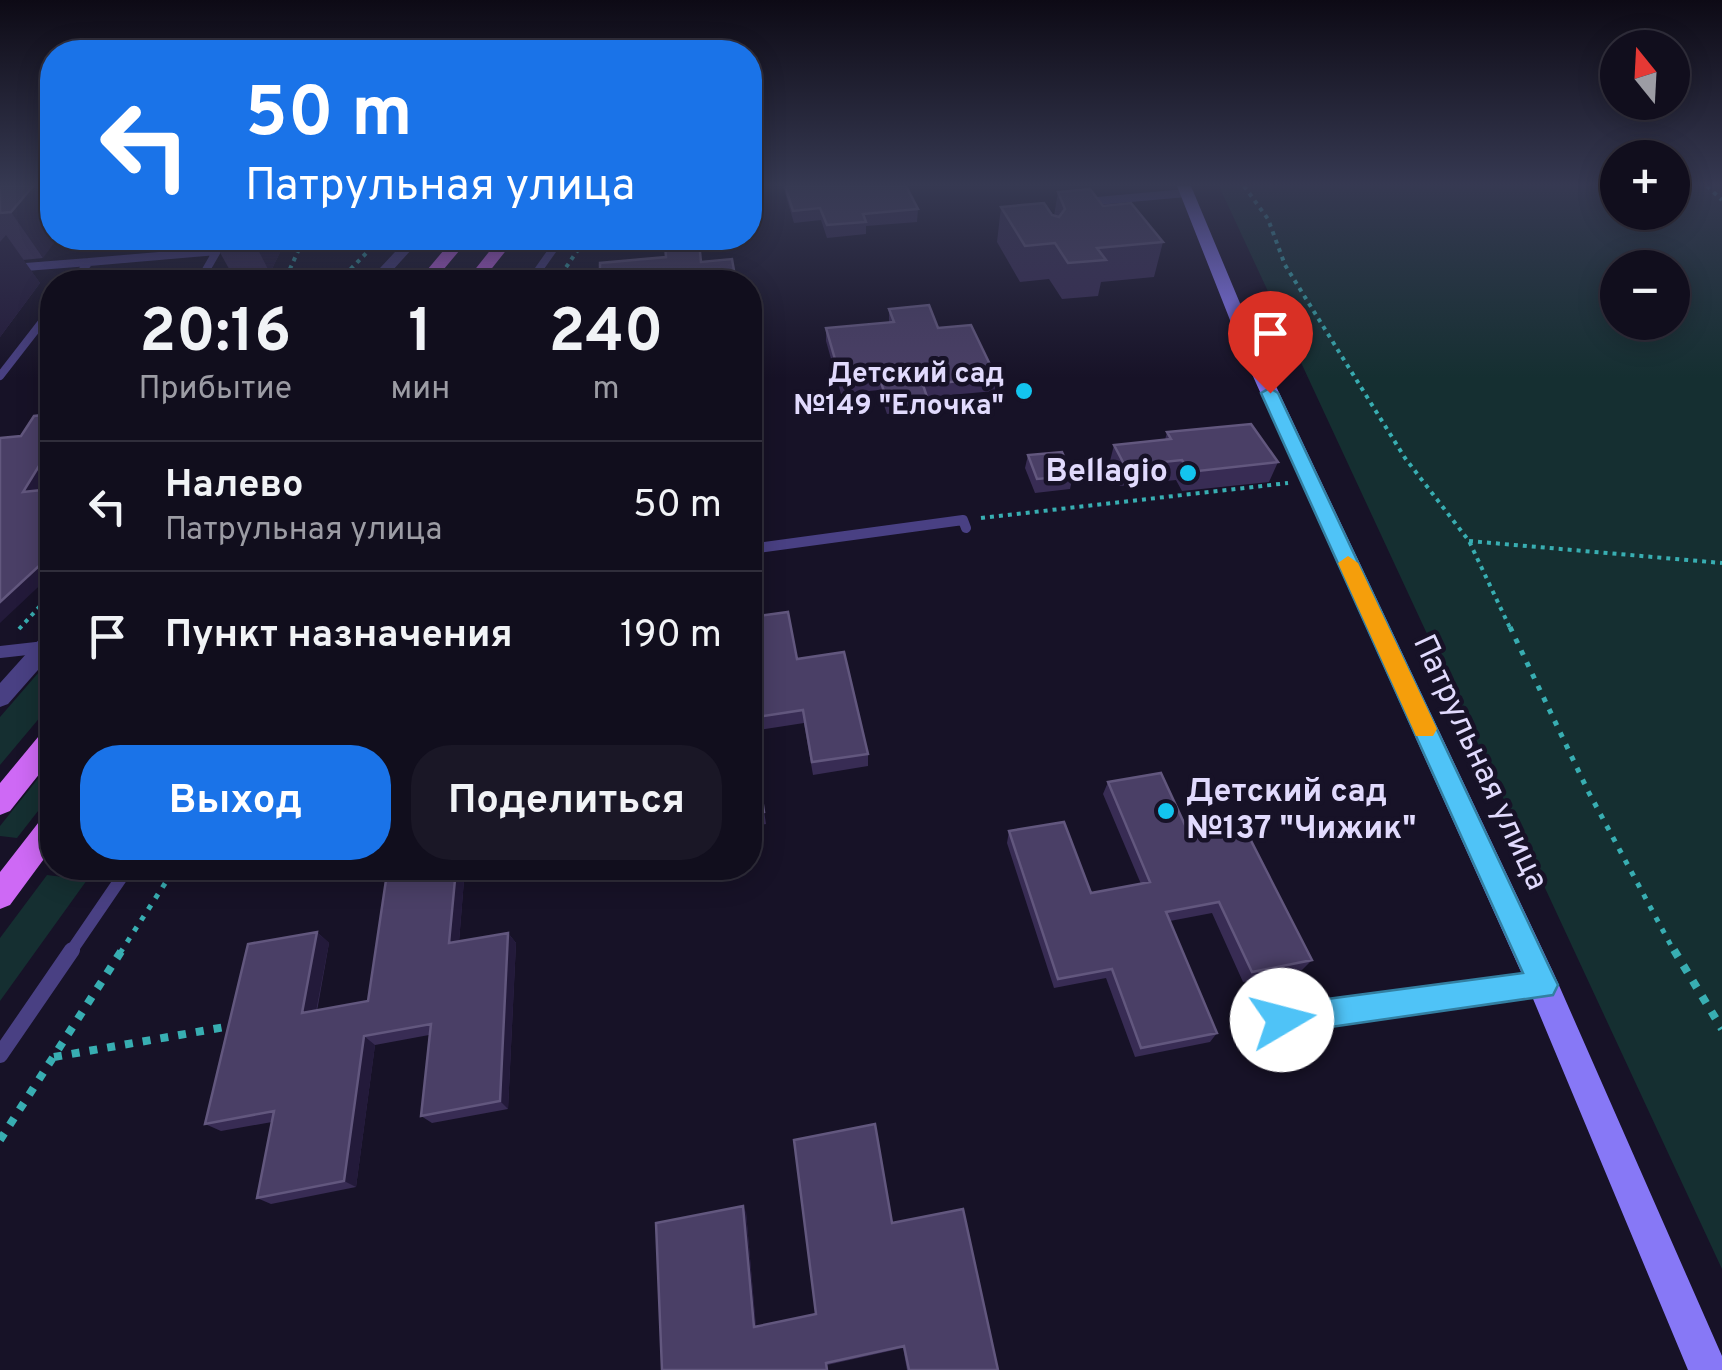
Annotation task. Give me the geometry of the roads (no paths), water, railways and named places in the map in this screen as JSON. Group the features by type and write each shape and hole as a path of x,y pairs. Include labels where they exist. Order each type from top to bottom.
{"main road":[{"path":"435,270 452,250"},
{"path":"483,270 498,250"},
{"path":"0,803 40,753"},
{"path":"0,895 40,843"}],"street":[{"path":"385,270 404,250"},
{"name":"Патрульная улица","path":"1209,250 1256,364 1543,985 1708,1370"},
{"path":"0,698 40,653"}],"lane":[{"path":"0,269 216,251"},
{"path":"205,270 216,251"},
{"path":"83,270 89,262"},
{"path":"0,376 40,324"},
{"path":"762,549 965,524"},
{"path":"0,652 40,645"},
{"path":"0,1055 120,880"},
{"path":"1282,1020 1543,985"}],"place":[{"name":"Детский сад №149 \"Елочка\"","path":"1024,391"},
{"name":"Bellagio","path":"1188,473"},
{"name":"Детский сад №137 \"Чижик\"","path":"1166,811"}]}
